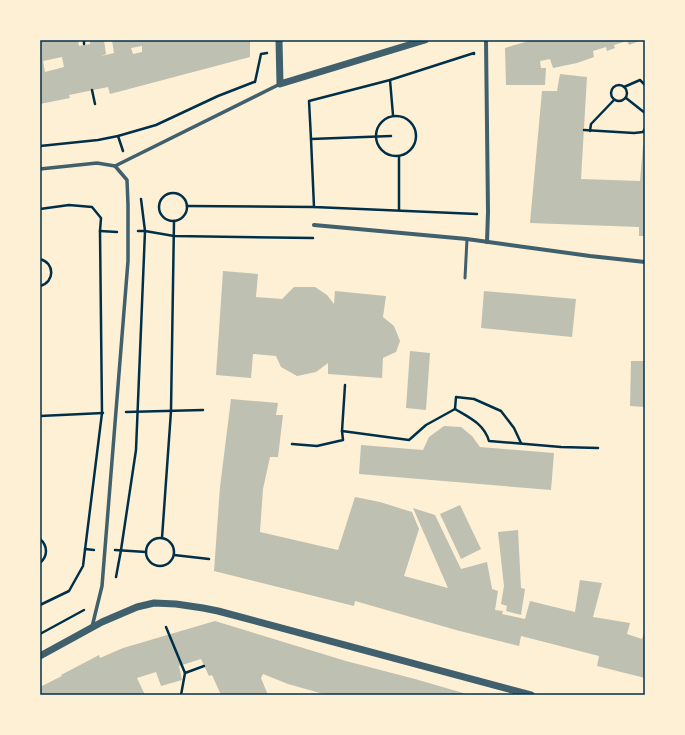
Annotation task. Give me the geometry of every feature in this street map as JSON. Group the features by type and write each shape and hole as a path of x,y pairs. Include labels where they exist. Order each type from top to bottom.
{"street":[{"path":"279,40 280,84"},
{"path":"40,169 97,163 115,166 280,84 425,40"},
{"path":"486,40 487,242"},
{"path":"92,627 102,586 128,261 127,180 115,166"},
{"path":"314,225 467,239 645,262"},
{"path":"40,656 92,627 137,607 154,603 176,604 225,613 531,695"}],"lane":[{"path":"465,278 467,239"}],"path":[{"path":"314,207 309,101 390,80 474,53 475,61"},
{"path":"390,80 393,115"},
{"path":"624,87 640,80 645,85"},
{"path":"617,85 624,87 627,92 626,98 619,102 614,100 611,93 612,88 617,85"},
{"path":"92,90 95,104"},
{"path":"40,146 98,140 118,136 156,125 218,96"},
{"path":"626,98 645,113"},
{"path":"590,131 591,124 614,100"},
{"path":"393,115 410,120 414,125 417,138 415,145 411,150 399,156 392,156 381,149 377,143 376,137 380,124 384,119 393,115"},
{"path":"584,130 634,134 643,132 645,128"},
{"path":"311,139 391,136"},
{"path":"399,156 399,210"},
{"path":"170,193 175,193 183,198 186,201 187,206 187,210 182,218 174,221 166,220 159,212 159,203 165,195 170,193"},
{"path":"114,583 122,550 136,450 144,231 141,197"},
{"path":"40,209 69,205 92,207 101,218 102,413 83,566 69,591 40,605"},
{"path":"187,206 314,207 478,214"},
{"path":"162,538 171,411 174,221"},
{"path":"100,231 144,231 174,236 313,238"},
{"path":"40,259 48,263 52,271 50,280 40,286"},
{"path":"292,444 317,446 343,440 342,431 345,385"},
{"path":"455,409 456,397 474,399 501,411 514,428 522,443"},
{"path":"342,431 410,440 426,424 455,409"},
{"path":"455,409 478,423 486,433 489,441 561,447 598,448"},
{"path":"40,416 203,410"},
{"path":"157,538 162,538 170,542 173,546 174,555 170,563 161,566 153,564 149,561 146,552 149,543 157,538"},
{"path":"40,539 45,545 46,549 45,558 40,563"},
{"path":"174,555 210,559"},
{"path":"40,634 75,616 98,601"},
{"path":"166,627 185,673 181,695"},
{"path":"185,673 204,666"}],"building":[{"path":"40,40 78,40 79,46 90,44 90,40 104,40 106,54 101,56 114,53 112,40 250,40 250,57 110,94 108,87 69,95 70,98 40,104","holes":["142,46 142,52 133,54 131,48","62,57 64,67 45,72 43,61"]},
{"path":"532,40 642,40 629,45 627,41 614,45 615,48 607,51 606,47 593,51 594,57 577,63 553,68 550,59 540,61 541,68 546,68 545,85 506,85 505,48"},
{"path":"560,74 587,77 581,179 640,181 643,145 645,146 645,236 639,236 639,227 530,223 542,91 557,91"},
{"path":"223,271 258,274 256,297 282,299 294,287 315,287 327,295 334,304 335,291 386,296 383,317 394,326 400,341 396,352 383,358 382,378 328,374 328,363 316,372 297,376 281,367 276,356 253,354 251,378 216,375"},
{"path":"484,291 576,299 572,337 481,328"},
{"path":"410,351 430,353 426,410 406,408"},
{"path":"631,361 645,361 645,407 630,406"},
{"path":"231,399 278,403 276,415 283,415 278,457 270,457 263,489 260,532 338,550 355,497 380,502 412,512 419,529 404,576 448,588 413,508 435,515 461,569 487,562 492,589 498,591 495,610 503,611 502,614 525,619 530,601 575,612 580,580 602,583 593,617 630,623 627,634 642,639 645,630 645,678 597,666 599,656 521,636 519,646 456,630 355,601 354,606 214,571 220,487"},
{"path":"444,426 461,427 472,436 480,447 554,453 551,490 359,474 361,445 423,450 429,437"},
{"path":"460,505 481,549 461,559 440,514"},
{"path":"518,530 521,588 525,589 521,615 506,611 507,606 501,604 504,586 498,532"},
{"path":"215,621 346,661 470,695 327,695 288,684 263,674 261,678 268,695 221,695 212,675 209,676 201,659 179,666 182,680 161,686 156,672 137,678 145,695 40,695 40,687 99,655 100,658 123,648"}]}
